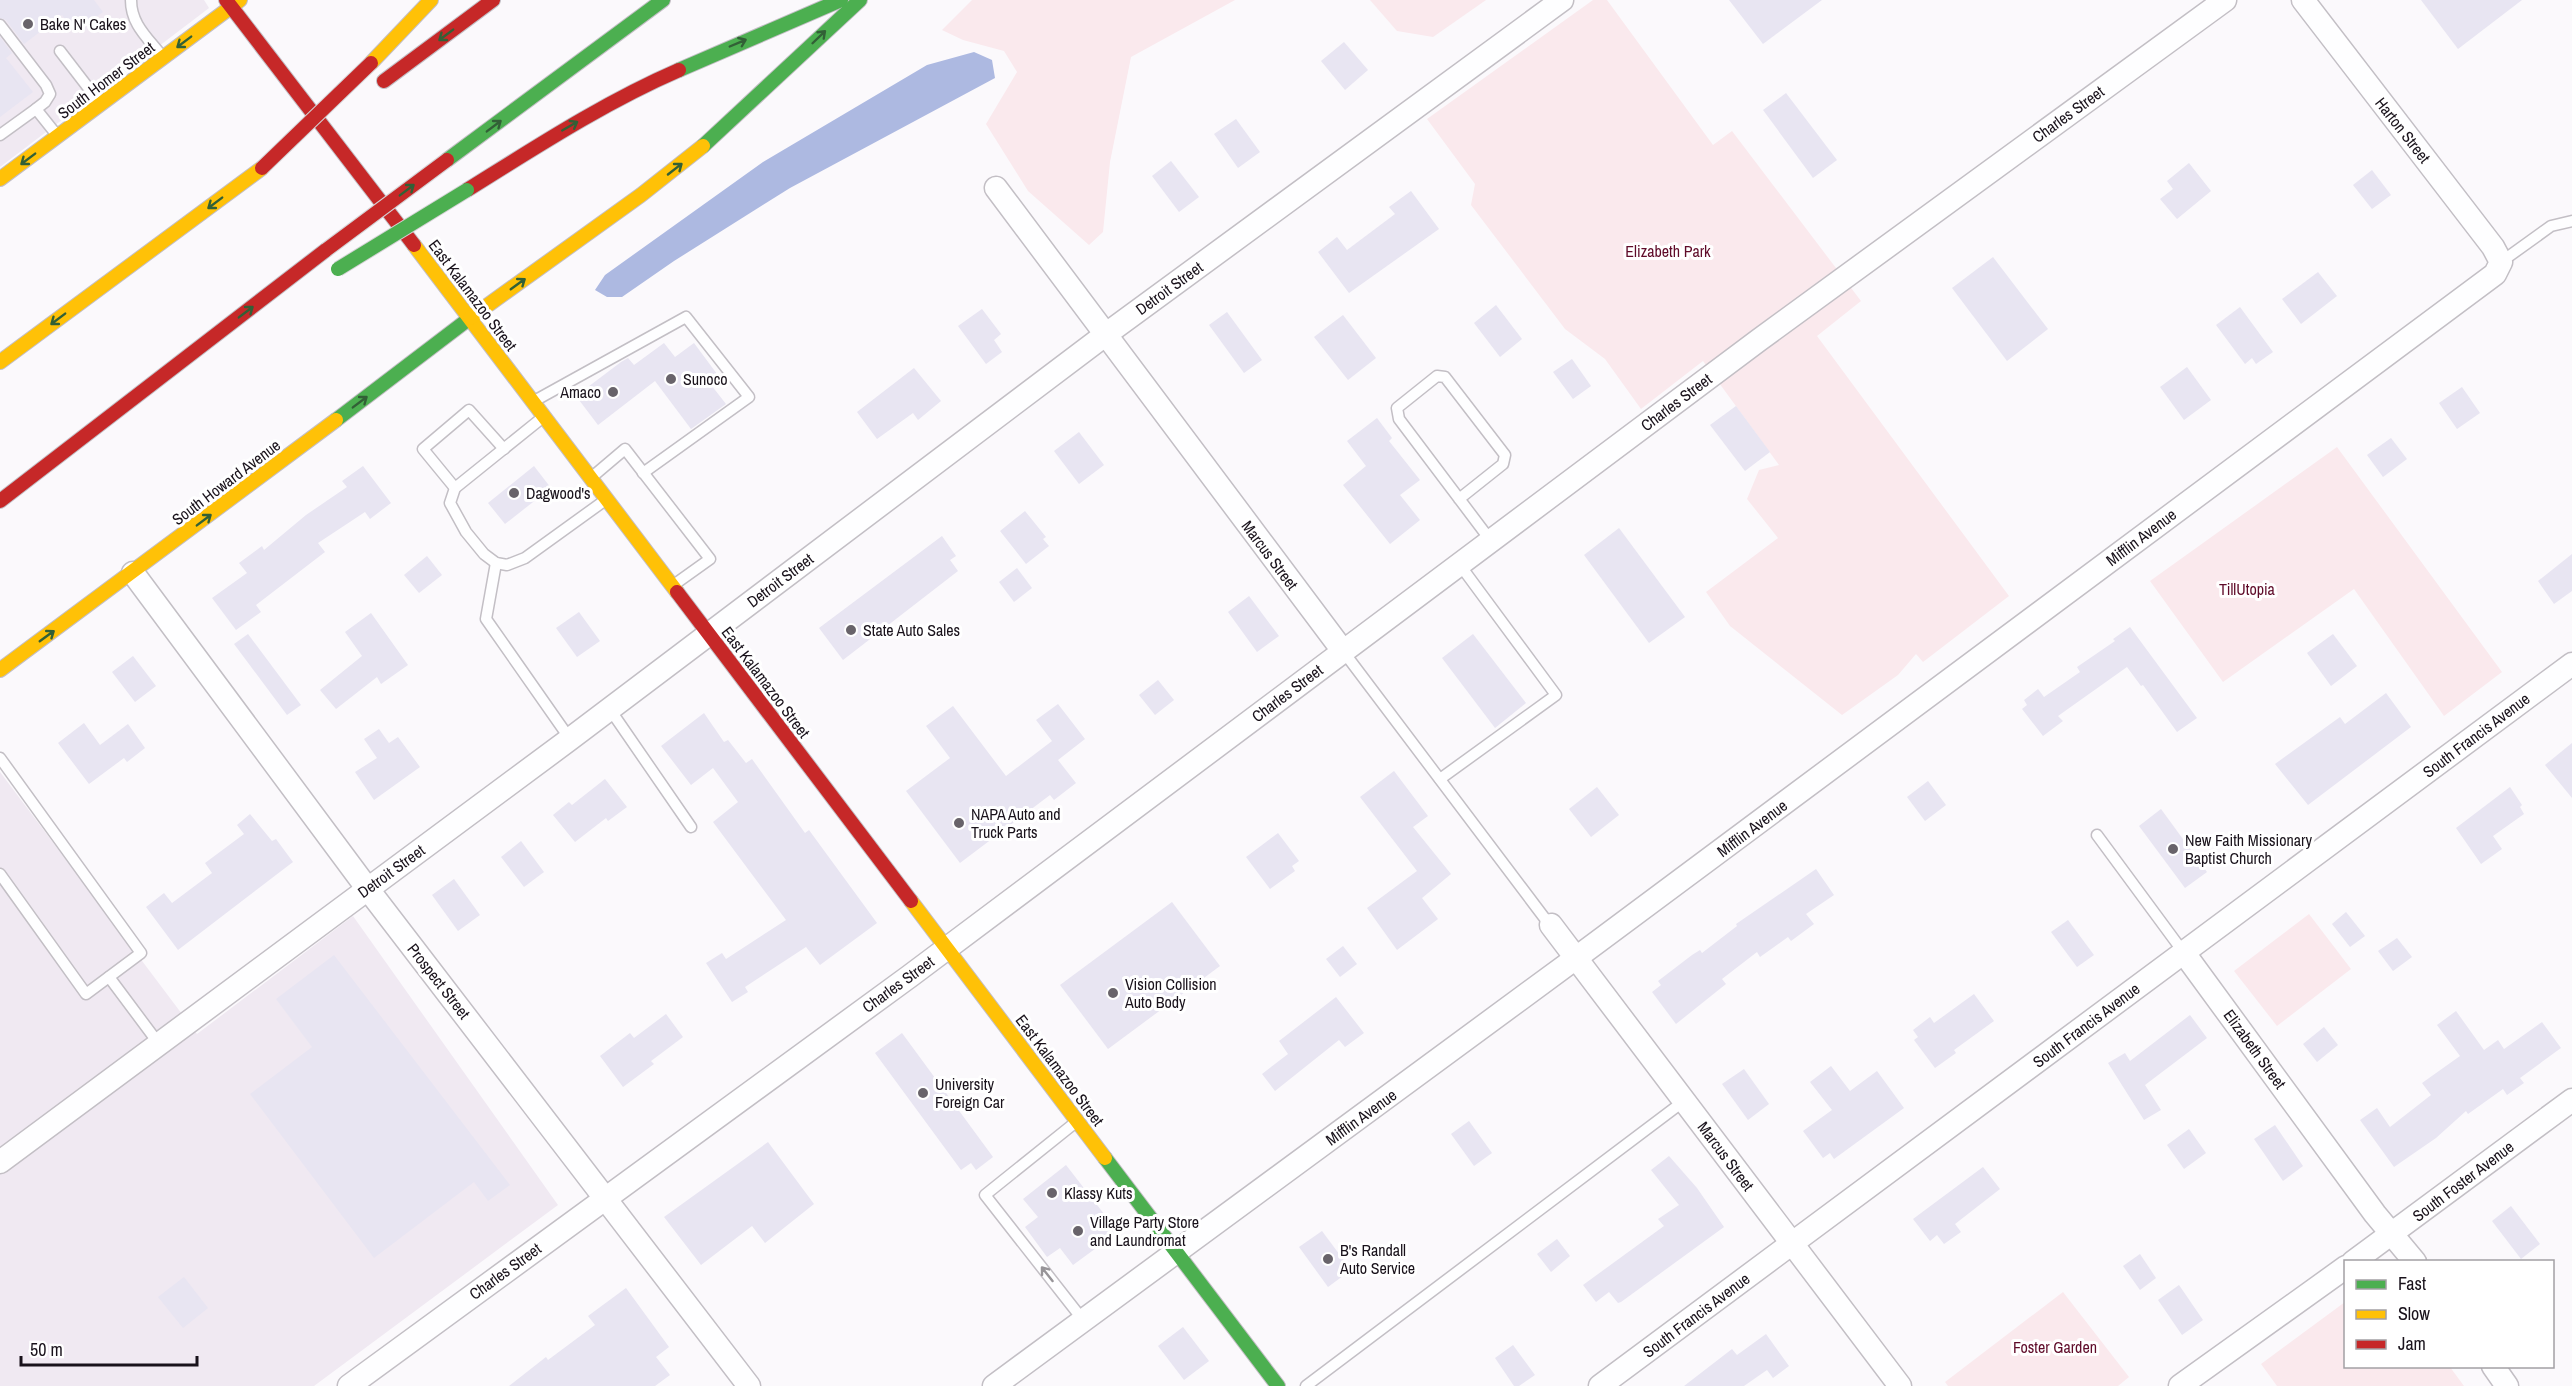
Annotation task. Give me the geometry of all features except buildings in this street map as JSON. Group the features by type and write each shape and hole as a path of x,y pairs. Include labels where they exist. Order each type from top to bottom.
{"main road":[{"path":"262,168 371,63 431,0"},
{"path":"379,84 493,0"},
{"path":"0,501 326,250 663,0"},
{"path":"334,272 596,111 684,66 841,0"},
{"path":"836,21 854,0"},
{"path":"836,21 860,0"},
{"name":"South Homer Street","path":"0,179 163,58 232,2"},
{"name":"East Kalamazoo Street","path":"232,2 1278,1386"},
{"name":"South Howard Avenue","path":"0,670 133,573 470,318 684,162 766,90 836,21"},
{"path":"0,362 337,114"},
{"path":"0,501 207,352 254,323"}],"street":[{"name":"Detroit Street","path":"0,1162 570,739 1105,335 1562,0"},
{"name":"Charles Street","path":"349,1386 948,948 1759,340 2225,0"},
{"name":"Harton Street","path":"2303,0 2493,247 2500,262"},
{"name":"Marcus Street","path":"996,188 1343,651"},
{"name":"Mifflin Avenue","path":"994,1386 1576,958 2485,282 2499,268 2500,262"},
{"name":"Prospect Street","path":"133,573 367,888 749,1386"},
{"name":"South Francis Avenue","path":"1600,1386 2572,664"},
{"name":"Marcus Street","path":"1548,922 1898,1385"},
{"name":"Elizabeth Street","path":"2184,952 2413,1260"},
{"name":"South Foster Avenue","path":"2356,1260 2572,1100"},
{"path":"2180,1386 2344,1268"},
{"path":"2494,1368 2507,1386"}],"lane":[{"path":"131,0 131,14 163,58"},
{"path":"0,26 50,94 45,102 0,135"},
{"path":"60,51 101,104"},
{"path":"36,109 58,137"},
{"path":"2500,262 2551,225 2572,221"},
{"path":"533,402 686,317 749,397 643,473"},
{"path":"1459,499 1503,464 1505,455 1445,377 1437,376 1397,408 1399,419 1459,499 1491,541"},
{"path":"455,488 423,449 469,410 504,450"},
{"path":"544,417 455,488 450,496 453,510 484,554 496,563 507,565 525,558 607,499"},
{"path":"591,477 625,449 710,559 673,586"},
{"path":"496,563 486,620 570,739"},
{"path":"1440,779 1556,695 1460,565"},
{"name":"Marcus Street","path":"1343,651 1548,922"},
{"path":"609,708 691,827"},
{"path":"0,758 141,953 86,994 0,874"},
{"name":"Elizabeth Street","path":"2097,835 2184,952"},
{"path":"109,977 159,1044"},
{"path":"1306,1386 1684,1101"},
{"path":"1077,1120 985,1195 1083,1320"}],"shaded area":[{"path":"0,0 204,0 209,8 0,167"},
{"path":"0,772 197,1034 353,916 558,1205 314,1386 0,1386"}],"green space":[{"path":"972,0 1235,0 1131,57 1110,162 1103,232 1089,245 1028,191 986,124 1017,72 1004,51 963,40 942,30"},
{"path":"1370,0 1486,0 1433,37 1397,31"},
{"name":"Elizabeth Park","path":"1593,0 1607,0 1713,145 1732,131 1861,301 1817,336 2009,596 1923,662 1916,654 1898,675 1842,715 1730,626 1706,592 1778,538 1747,499 1759,470 1779,465 1703,361 1641,409 1605,359 1565,329 1471,205 1475,184 1427,119"},
{"name":"TillUtopia","path":"2337,447 2502,672 2444,716 2354,589 2223,682 2150,581"},
{"path":"2309,914 2351,969 2277,1026 2234,971"},
{"name":"Foster Garden","path":"2063,1292 2129,1377 2118,1386 1948,1386 1945,1382"},
{"path":"2344,1303 2344,1368 2451,1368 2464,1386 2277,1386 2261,1364"}],"water":[{"path":"974,52 992,60 995,78 790,188 674,261 622,297 607,297 595,290 605,275 763,162 927,65"}],"traffic: fast":[{"path":"447,160 663,0"},
{"path":"679,70 841,0"},
{"path":"703,146 860,0"},
{"path":"338,269 467,190"},
{"path":"336,420 470,318"},
{"path":"1105,1158 1278,1386"}],"traffic: slow":[{"path":"231,7 240,0"},
{"path":"371,63 431,0"},
{"path":"0,179 231,7"},
{"path":"470,318 641,195 703,146"},
{"path":"0,362 262,168"},
{"path":"414,245 677,592"},
{"path":"0,670 336,420"},
{"path":"911,901 1105,1158"}],"traffic: jam":[{"path":"226,0 414,245"},
{"path":"384,81 493,0"},
{"path":"262,168 371,63"},
{"path":"467,190 624,96 679,70"},
{"path":"326,250 447,160"},
{"path":"0,501 326,250"},
{"path":"677,592 911,901"}],"place":[{"name":"Bake N' Cakes","path":"28,24"},
{"name":"Sunoco","path":"671,379"},
{"name":"Amaco","path":"613,392"},
{"name":"Dagwood's","path":"514,493"},
{"name":"State Auto Sales","path":"851,630"},
{"name":"NAPA Auto and Truck Parts","path":"959,823"},
{"name":"New Faith Missionary Baptist Church","path":"2173,849"},
{"name":"Vision Collision Auto Body","path":"1113,993"},
{"name":"University Foreign Car","path":"923,1093"},
{"name":"Klassy Kuts","path":"1052,1193"},
{"name":"Village Party Store and Laundromat","path":"1078,1231"},
{"name":"B's Randall Auto Service","path":"1328,1259"}]}
